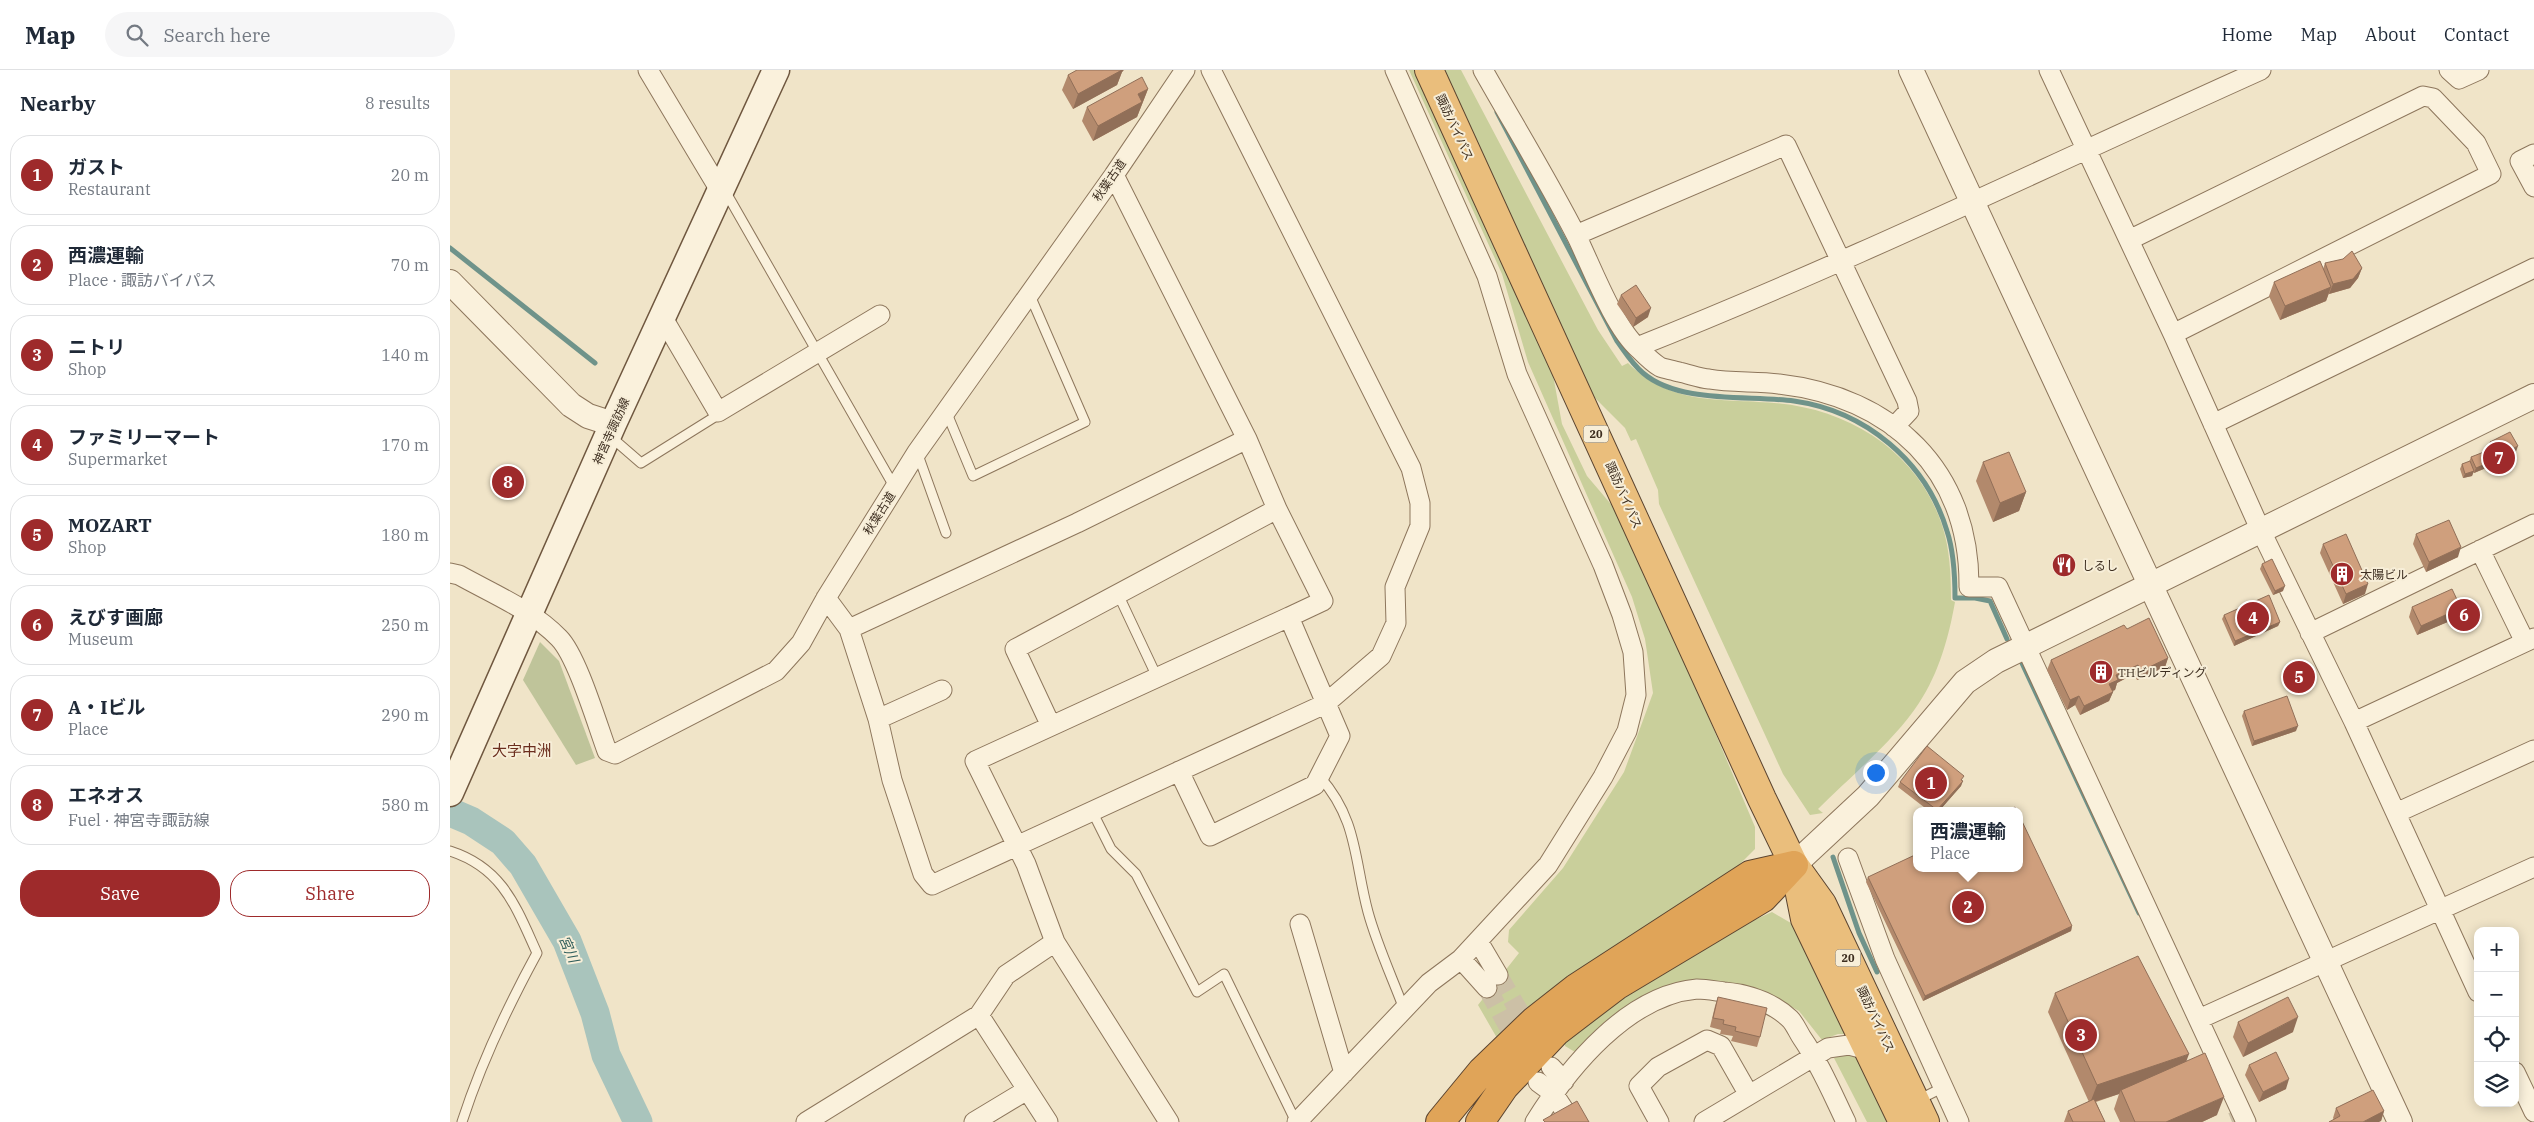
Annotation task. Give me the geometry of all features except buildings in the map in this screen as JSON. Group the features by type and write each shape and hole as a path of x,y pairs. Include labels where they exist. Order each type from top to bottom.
{"highway":[{"name":"諏訪バイパス","path":"1429,70 1762,799 1794,866 1822,904 1914,1115"},
{"name":"諏訪バイパス","path":"1794,866 1806,919 1868,1050 1914,1115"},
{"path":"1440,1122 1482,1072 1534,1021 1576,988 1750,875 1794,866"},
{"path":"1480,1122 1504,1087 1557,1031 1616,986 1763,898 1794,866"}],"main road":[{"name":"神宮寺諏訪線","path":"451,791 611,429 776,70"}],"street":[{"path":"648,70 721,192"},
{"name":"秋葉古道","path":"450,572 459,575 530,615 560,639 571,654 607,751 615,754 776,671 801,644 826,598 917,452 1114,175 1185,70"},
{"path":"826,598 849,629 878,719 892,780 923,874 932,885 1324,704 1381,656 1396,623 1395,588 1420,526 1420,503 1411,468 1211,70"},
{"path":"1296,1122 1429,983 1461,959 1548,865 1603,777 1627,731 1636,695 1633,652 1622,615 1603,565 1517,374 1487,276 1394,70"},
{"path":"1483,70 1576,235 1617,318 1637,347 1660,366 1708,379 1779,384 1818,390 1858,404 1894,426 1933,465 1957,508 1969,559 1969,587 1998,587 2246,1122"},
{"path":"1911,70 2400,1122"},
{"path":"2049,70 2173,334 2260,529 2354,722 2474,983"},
{"path":"1637,347 1972,202 2086,148 2261,70"},
{"path":"2450,70 2459,79 2479,70"},
{"path":"2129,240 2424,96 2433,98 2476,143 2491,174 2173,334"},
{"path":"1576,235 1786,144 1907,401 1908,410 1894,426"},
{"path":"2534,154 2520,160 2534,188"},
{"path":"1114,175 1247,439 1277,509 1324,600 975,761 1016,846 1055,942 1169,1122"},
{"path":"2213,424 2534,268"},
{"path":"450,282 571,405 611,429"},
{"path":"663,318 718,412 880,315"},
{"path":"1794,866 1868,796 1965,682 1996,661 2260,529 2534,396"},
{"path":"849,629 1078,523 1247,439"},
{"path":"1051,726 1015,649 1277,509"},
{"path":"2310,632 2534,524"},
{"path":"2354,722 2529,640 2480,550"},
{"path":"1179,771 1210,836 1316,786 1340,736 1324,704 1289,616"},
{"path":"878,719 942,690"},
{"path":"2396,814 2534,750"},
{"path":"1848,858 1885,959 1946,1087 1958,1122"},
{"path":"2199,1019 2534,867"},
{"path":"1300,924 1344,1073"},
{"path":"1461,959 1493,982 1478,941"},
{"path":"806,1122 978,1015 1006,975 1055,942"},
{"path":"1535,1122 1556,1080 1607,1034 1635,1012 1662,997 1698,989 1739,993 1772,1005 1791,1020 1814,1055 1846,1122"},
{"path":"978,1015 1048,1122"},
{"path":"1659,1122 1639,1086 1658,1068 1707,1040 1721,1046 1749,1095"},
{"path":"1704,1122 1828,1048 1849,1045 1868,1050"},
{"path":"1538,1082 1556,1080"},
{"path":"1556,1080 1572,1122"},
{"path":"2519,1080 2534,1112"},
{"path":"974,1122 1027,1090"}],"lane":[{"path":"721,192 728,196 895,488"},
{"path":"946,410 973,476 1085,422 1029,293"},
{"path":"611,429 640,463 714,418 718,412"},
{"path":"917,452 946,533"},
{"path":"1118,594 1156,677"},
{"path":"1320,777 1336,795 1352,836 1368,912 1404,1009"},
{"path":"1092,811 1112,849 1136,874 1198,992 1224,974 1296,1122"},
{"path":"450,852 463,856 488,870 510,895 537,953 504,1016 476,1079 462,1122"},
{"path":"1914,1115 1946,1087"}],"green space":[{"path":"1409,70 1417,70 1551,364 1562,424 1587,476 1621,516 1632,536 1755,827 1755,849 1733,871 1501,1045 1478,1005 1519,953 1508,942 1509,930 1563,868 1624,772 1653,693 1645,639 1632,597 1528,362 1502,274"},
{"path":"1444,70 1461,70 1598,330 1622,366 1628,363 1645,377 1662,387 1679,393 1696,397 1802,407 1828,414 1854,425 1877,438 1898,455 1916,476 1931,499 1945,534 1950,562 1951,600 1955,602 1950,628 1938,667 1919,703 1898,731 1818,809 1823,813 1810,815 1783,774 1659,504 1658,490 1636,439 1631,441 1625,428 1592,395"},
{"path":"540,642 559,661 595,758 576,765 523,680"},
{"path":"1772,912 1796,926 1851,1034 1838,1034 1822,1040 1799,1011 1779,1000 1692,984 1580,1055 1565,1046 1565,1041 1598,1009 1739,927"},
{"path":"1843,1055 1856,1057 1860,1061 1890,1122 1867,1122 1834,1058"}],"waterway":[{"path":"1497,112 1617,341 1635,366 1658,383 1675,390 1715,396 1794,401 1820,407 1845,416 1868,428 1908,462 1924,483 1937,506 1951,547 1955,598 1975,598 1990,601 2007,639"},
{"path":"450,248 595,363"},
{"path":"2021,661 2139,913"},
{"name":"宮川","path":"450,812 471,821 503,842 523,865 567,941 595,1013 606,1055 638,1122"},
{"path":"1833,857 1859,933 1877,972"}],"tunnel":[{"path":"1498,975 1534,1037"},
{"path":"1487,988 1521,1050"},
{"path":"2232,1122 2244,1117"}],"place":[{"name":"A・Iビル","path":"2499,458"},
{"name":"エネオス","path":"508,482"},
{"name":"しるし","path":"2064,565"},
{"name":"太陽ビル","path":"2342,574"},
{"name":"えびす画廊","path":"2464,615"},
{"name":"ファミリーマート","path":"2253,618"},
{"name":"THビルディング","path":"2101,672"},
{"name":"MOZART","path":"2299,677"},
{"name":"ガスト","path":"1931,783"},
{"name":"西濃運輸","path":"1968,907"},
{"name":"ニトリ","path":"2081,1035"}],"district":[{"name":"大字中洲","path":"522,750"}]}
